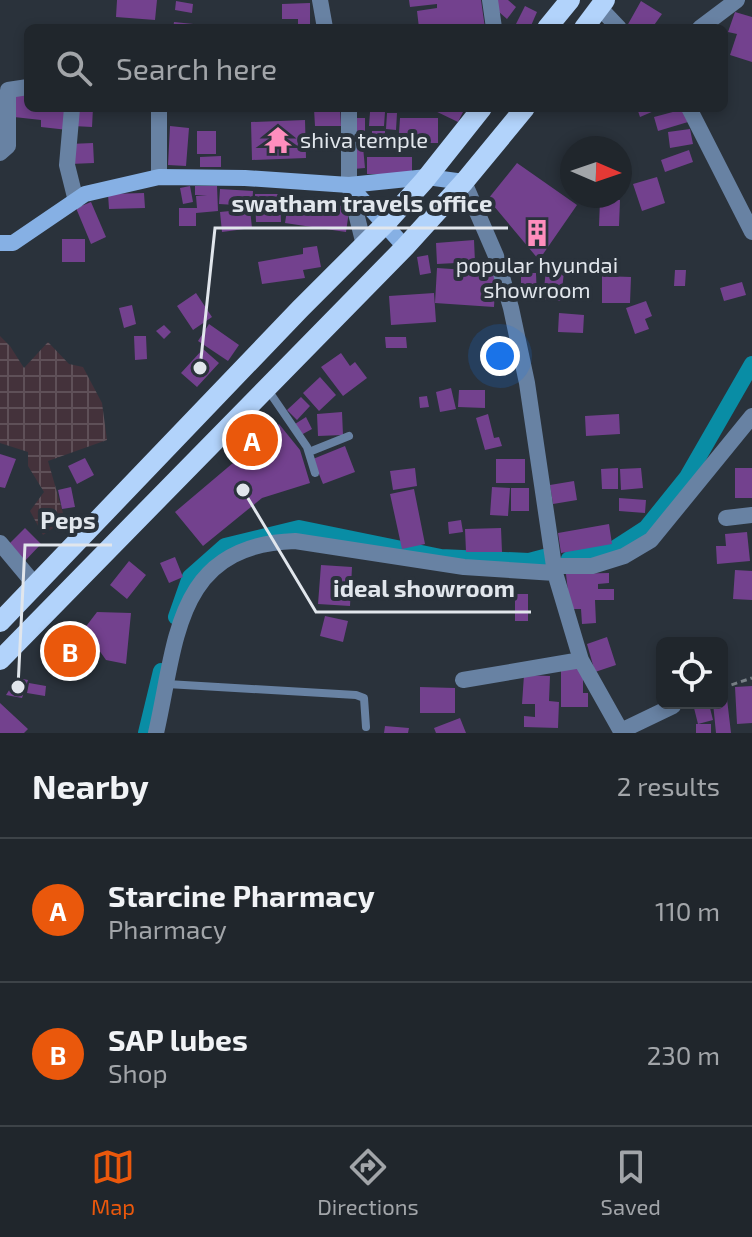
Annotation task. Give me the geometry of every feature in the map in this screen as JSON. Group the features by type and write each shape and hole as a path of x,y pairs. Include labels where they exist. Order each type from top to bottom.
{"main road":[{"path":"550,24 570,0"},
{"path":"587,24 602,4"},
{"path":"0,622 386,223 479,112"},
{"path":"0,660 405,247 522,112"}],"street":[{"path":"320,0 324,24"},
{"path":"490,0 493,24"},
{"path":"705,24 737,0"},
{"path":"602,4 616,24"},
{"path":"0,153 8,146 8,90 24,88"},
{"path":"72,112 67,165 76,201"},
{"path":"159,112 159,177"},
{"path":"349,112 349,185 364,245"},
{"path":"691,112 752,232"},
{"path":"0,243 13,243 85,194 159,177 245,178 349,185 427,177 464,182 496,256 511,308 527,383 556,570 581,660 622,732 667,709"},
{"path":"349,185 405,247"},
{"path":"156,733 189,600 216,565 252,547 295,541 464,567 556,570 592,566 624,556 651,540 752,416"},
{"path":"726,518 752,515"},
{"path":"0,543 36,586"},
{"path":"463,680 581,660"}],"lane":[{"path":"266,386 309,452 315,473"},
{"path":"309,452 349,436"},
{"path":"166,684 356,695 364,698 366,703 366,727"}],"path":[{"path":"728,686 752,678"}],"shaded area":[{"path":"0,336 24,368 48,342 69,364 83,367 102,403 107,440 48,461 65,520 43,535 30,511 44,492 28,466 28,452 0,443"}],"building":[{"path":"117,0 157,0 155,20 116,17"},
{"path":"409,0 481,0 484,24 419,24 417,11 437,8 437,4 410,7"},
{"path":"495,0 508,0 516,7 507,19 491,5"},
{"path":"176,1 193,4 192,13 175,10"},
{"path":"641,1 662,14 655,24 628,24"},
{"path":"310,3 310,24 298,24 298,19 282,19 282,4"},
{"path":"525,6 537,12 532,24 516,24"},
{"path":"735,12 752,17 752,62 730,55 737,34 728,32"},
{"path":"16,94 24,95 24,112 70,112 68,130 41,127 41,120 14,117"},
{"path":"73,112 93,112 92,127 73,126"},
{"path":"314,112 340,112 341,126 315,126"},
{"path":"370,112 385,112 384,126 369,126"},
{"path":"437,112 463,112 458,122"},
{"path":"685,112 688,122 658,131 654,117"},
{"path":"387,113 397,113 396,130 386,129"},
{"path":"355,118 365,118 365,134 355,134"},
{"path":"400,118 438,118 438,143 407,143 407,133 399,133"},
{"name":"shiva temple","path":"305,120 306,158 252,160 251,122"},
{"path":"170,126 189,128 186,166 168,165"},
{"path":"690,129 693,144 670,148 668,132"},
{"path":"197,131 216,131 216,154 197,154"},
{"path":"372,131 385,131 385,144 372,145"},
{"path":"388,135 396,135 396,149 388,149"},
{"path":"93,143 94,163 70,164 69,144"},
{"path":"363,147 365,168 353,169 351,148"},
{"path":"689,150 693,162 665,172 661,160"},
{"path":"221,156 221,167 200,167 200,157"},
{"path":"367,157 412,157 412,174 367,174"},
{"name":"popular hyundai showroom","path":"517,163 560,193 560,208 575,208 539,260 488,199"},
{"path":"657,177 665,203 642,211 633,184"},
{"path":"190,186 193,202 183,204 180,188"},
{"path":"195,186 217,186 218,211 196,213 196,226 179,226 179,208 197,208 196,196 207,195 195,195"},
{"path":"220,189 253,191 252,206 219,204"},
{"path":"144,193 145,208 109,209 108,194"},
{"path":"255,194 280,194 281,222 256,222"},
{"path":"289,198 350,204 346,232 285,223"},
{"path":"91,202 106,237 91,244 76,208"},
{"path":"600,208 620,208 619,226 599,226"},
{"path":"250,209 252,228 222,232 220,212"},
{"path":"62,239 85,239 85,262 62,262"},
{"path":"474,240 475,262 437,264 436,243"},
{"path":"317,246 321,267 303,270 305,278 262,284 258,262 303,254 303,248"},
{"path":"428,255 431,273 420,275 417,257"},
{"path":"437,268 496,272 494,307 435,303"},
{"path":"546,269 564,271 561,301 543,299"},
{"path":"675,270 686,270 685,286 674,286"},
{"path":"521,273 536,273 537,300 521,300"},
{"path":"602,276 631,277 630,303 602,303"},
{"path":"742,282 746,295 724,301 720,288"},
{"path":"196,293 212,317 193,330 177,306"},
{"path":"434,293 436,322 391,325 389,296"},
{"path":"646,301 652,316 645,319 649,329 635,334 626,308"},
{"path":"132,305 136,324 124,328 119,308"},
{"path":"559,313 584,315 583,333 558,332"},
{"path":"209,324 239,345 228,361 198,341"},
{"path":"164,325 171,332 164,339 156,331"},
{"path":"134,336 146,336 147,359 135,360"},
{"path":"385,337 406,337 407,348 386,348"},
{"path":"203,349 219,363 197,387 181,373"},
{"path":"341,353 350,366 355,362 367,378 343,396 321,367"},
{"path":"320,377 336,395 319,411 303,393"},
{"path":"451,388 456,409 440,412 436,392"},
{"path":"459,390 485,390 485,408 458,407"},
{"path":"427,396 429,407 420,408 419,397"},
{"path":"301,397 310,406 297,420 287,410"},
{"path":"342,412 343,435 318,436 317,414"},
{"path":"488,414 494,438 499,437 502,446 485,450 476,418"},
{"path":"619,414 620,434 586,436 585,416"},
{"path":"306,417 312,429 301,435 295,424"},
{"path":"279,424 300,450 310,483 262,498 203,546 175,512"},
{"path":"345,446 355,472 323,484 313,459"},
{"path":"0,454 16,459 5,488 0,487"},
{"path":"85,458 94,475 77,484 68,466"},
{"path":"496,459 525,459 525,483 496,483"},
{"path":"415,468 417,486 393,490 390,471"},
{"path":"618,468 618,489 602,489 601,469"},
{"path":"641,468 643,488 621,490 620,469"},
{"path":"735,468 752,468 752,498 735,498"},
{"path":"574,481 577,500 553,504 550,485"},
{"path":"71,487 75,507 62,509 58,490"},
{"path":"492,487 510,488 508,516 490,515"},
{"path":"511,488 529,488 529,511 511,511"},
{"path":"414,489 425,544 402,549 390,494"},
{"path":"619,498 646,500 645,513 619,511"},
{"path":"461,520 463,532 449,534 448,522"},
{"path":"609,524 612,544 561,553 558,533"},
{"path":"25,528 41,544 22,564 5,548"},
{"path":"501,528 502,552 466,552 465,529"},
{"path":"747,532 750,561 717,564 716,546 726,546 725,534"},
{"path":"175,557 183,577 169,583 160,563"},
{"path":"129,561 146,575 127,599 110,585"},
{"path":"321,565 352,567 350,606 318,604"},
{"path":"735,570 752,571 752,600 733,599"},
{"path":"609,573 609,583 598,584 598,589 614,589 614,600 595,600 596,623 582,624 581,609 570,609 566,574"},
{"path":"515,594 528,594 528,621 515,621"},
{"path":"97,612 131,613 126,664 106,660 84,629"},
{"path":"325,616 348,621 343,642 320,636"},
{"path":"65,628 92,645 74,674 48,657"},
{"path":"607,637 616,665 595,672 587,644"},
{"path":"583,667 583,693 588,693 588,707 561,707 561,668"},
{"path":"524,675 550,676 549,701 559,702 558,728 524,727 524,716 535,717 535,704 522,704"},
{"path":"17,678 28,680 22,698 6,695"},
{"path":"29,683 46,686 45,696 27,693"},
{"path":"752,686 752,723 737,724 735,687"},
{"path":"420,687 455,688 455,713 420,713"},
{"path":"0,703 28,729 24,733 0,733"},
{"path":"728,708 731,733 716,733 714,709"},
{"path":"694,709 710,709 713,720 698,724"},
{"path":"460,718 466,733 436,733 434,728"},
{"path":"696,724 711,724 711,733 696,733"},
{"path":"385,726 409,728 408,733 384,733"}],"waterway":[{"path":"569,559 612,550 646,528 687,477 752,364"},
{"path":"176,617 190,577 225,546 299,528 441,557 529,561 544,557"},
{"path":"146,733 161,671"}],"place":[{"name":"shiva temple","path":"278,140"},
{"name":"popular hyundai showroom","path":"537,233"},
{"name":"swatham travels office","path":"200,368"},
{"name":"Starcine Pharmacy","path":"252,440"},
{"name":"ideal showroom","path":"243,490"},
{"name":"SAP lubes","path":"70,651"},
{"name":"Peps","path":"18,687"}]}
